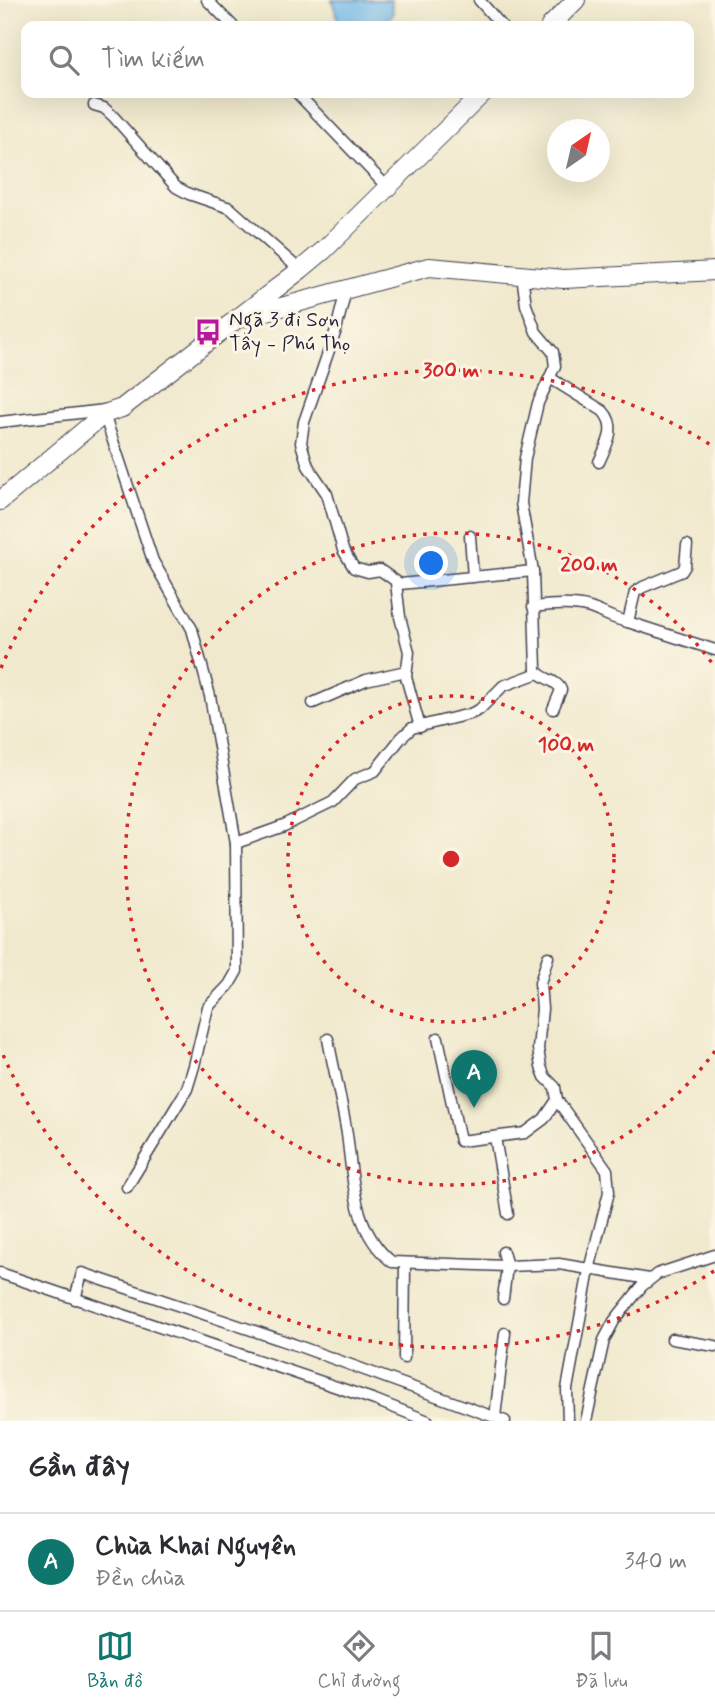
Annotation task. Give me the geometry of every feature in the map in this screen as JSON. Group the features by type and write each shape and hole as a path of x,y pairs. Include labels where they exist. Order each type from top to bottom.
{"main road":[{"path":"555,21 576,0"},
{"path":"0,502 104,414 122,408 300,270 478,98"},
{"path":"241,318 429,267 564,279 715,271"}],"street":[{"path":"207,0 228,21"},
{"path":"479,0 498,21"},
{"path":"302,98 387,187"},
{"path":"94,105 104,108 113,116 176,187 230,208 300,270"},
{"path":"522,275 526,305 536,332 554,352 555,366 538,403 525,458 521,503 533,571 538,673"},
{"path":"346,290 336,330 304,422 301,443 308,466 327,494 343,550 354,568 368,572 380,570 396,583 533,571"},
{"path":"550,378 610,418 612,429 599,462"},
{"path":"0,422 122,408"},
{"path":"104,414 153,561 192,629 210,696 236,843 237,971 234,979 208,1007 187,1089 127,1186"},
{"path":"470,536 473,577"},
{"path":"628,621 635,592 682,571 687,545"},
{"path":"396,583 400,617 409,652 406,671 420,727"},
{"path":"533,607 563,604 590,608 616,620 628,621 715,650"},
{"path":"313,703 366,680 406,671"},
{"path":"236,843 284,826 333,802 355,779 375,771 401,737 412,728 470,714 479,710 503,686 538,673"},
{"path":"538,673 560,687 560,694 553,709"},
{"path":"548,957 540,983 542,1009 538,1049 541,1067 545,1077 555,1087 557,1100 607,1170 609,1192 589,1270 567,1389 568,1421"},
{"path":"438,1038 460,1141 525,1133 544,1119 557,1100"},
{"path":"328,1039 347,1134 358,1211 370,1236 382,1254 392,1262 507,1266 559,1264 649,1279"},
{"path":"495,1137 508,1214"},
{"path":"503,1252 507,1266 503,1299"},
{"path":"586,1421 608,1331 635,1294 657,1274 715,1255"},
{"path":"404,1358 405,1263"},
{"path":"0,1273 375,1400 428,1421"},
{"path":"75,1299 82,1273 293,1344 500,1419 505,1333"},
{"path":"672,1339 715,1346"}],"water":[{"path":"332,0 391,0 393,15 383,21 338,21"}],"place":[{"name":"Ngã 3 đi Sơn Tây - Phú Thọ","path":"208,332"},
{"name":"Chùa Khai Nguyên","path":"474,1108"}]}
